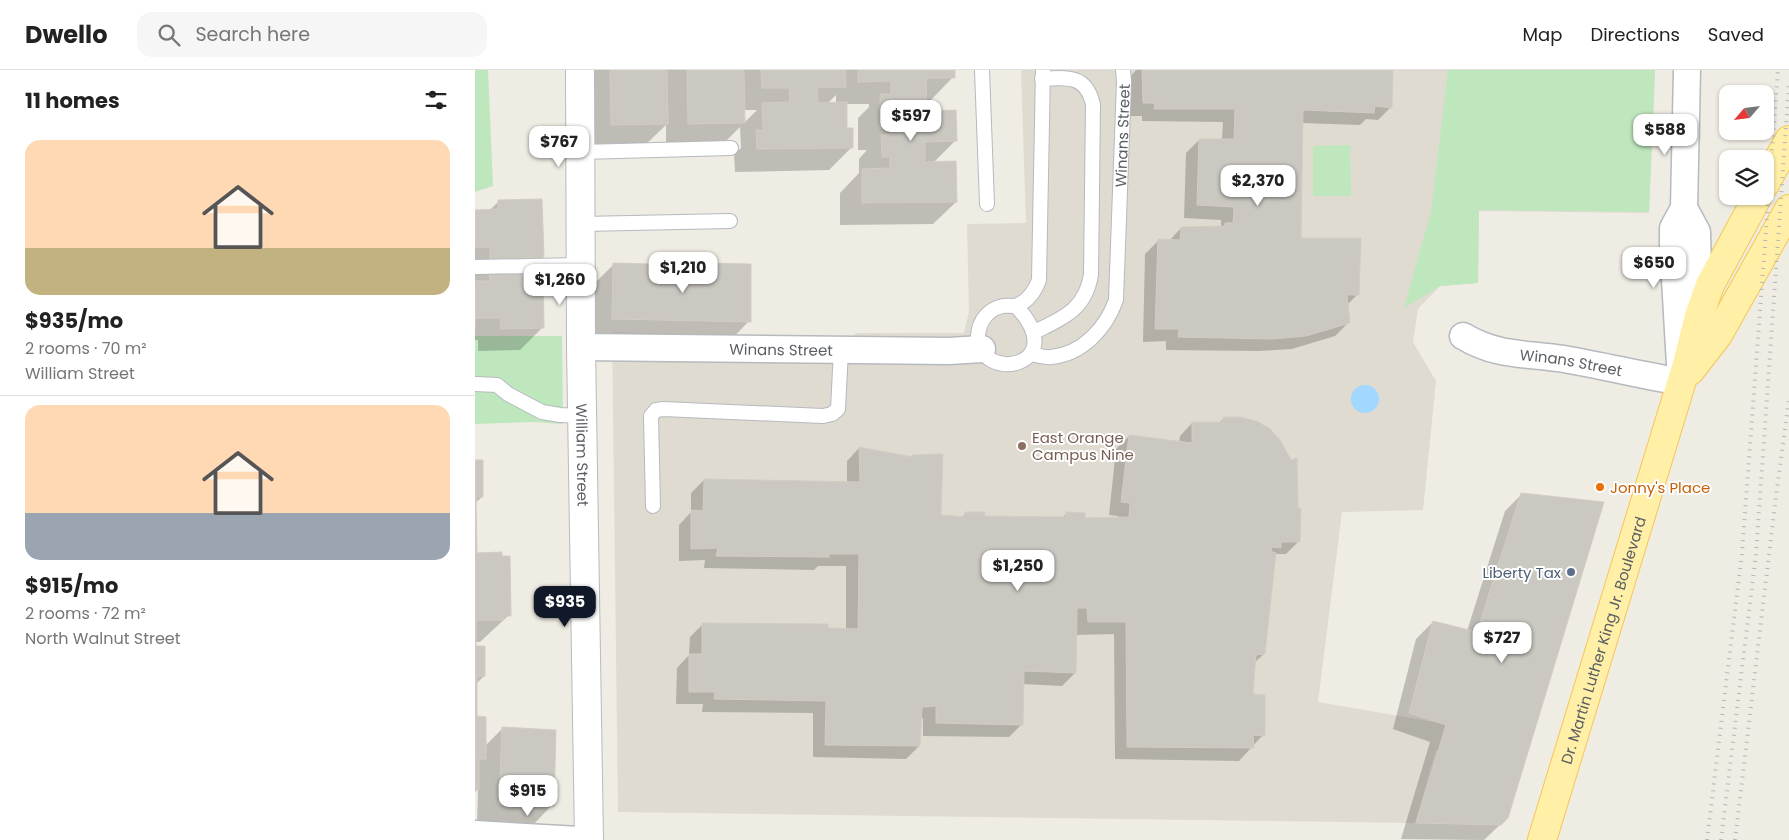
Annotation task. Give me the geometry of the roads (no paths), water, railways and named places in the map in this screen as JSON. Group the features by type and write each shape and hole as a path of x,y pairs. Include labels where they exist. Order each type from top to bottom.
{"main road":[{"path":"1774,168 1789,140"},
{"name":"Dr. Martin Luther King Jr. Boulevard","path":"1542,840 1693,343 1699,316 1710,286 1754,205"},
{"name":"Dr. Martin Luther King Jr. Boulevard","path":"1681,382 1718,335 1789,210"}],"street":[{"name":"William Street","path":"580,70 581,347 589,840"},
{"path":"1681,382 1673,228 1684,208 1687,70"},
{"path":"1687,105 1699,70"},
{"path":"1684,208 1697,232 1699,316"},
{"name":"Winans Street","path":"1463,336 1495,351 1562,359 1681,382"},
{"name":"Winans Street","path":"581,347 949,351 982,349"},
{"path":"475,834 579,840"}],"lane":[{"path":"982,70 987,204"},
{"name":"Winans Street","path":"1031,354 1049,358 1067,353 1086,342 1105,324 1116,300 1123,70"},
{"name":"Winans Street","path":"1016,306 1030,297 1036,289 1039,280 1043,75 1069,78 1078,81 1086,87 1092,98 1093,105 1091,275 1085,296 1078,306 1061,320 1034,332"},
{"path":"581,152 731,148"},
{"path":"581,224 730,221"},
{"path":"475,267 581,265"},
{"path":"1005,305 1016,306 1034,332 1035,341 1031,354 1022,361 1011,365 999,364 989,358 982,349 978,338 979,326 984,316 993,309 1005,305"},
{"path":"653,506 651,416 656,410 663,408 823,416 832,414 838,409 841,350"},
{"path":"475,384 497,385 509,394 542,412 583,416"}],"water":[{"path":"1365,385 1375,389 1379,399 1375,409 1365,413 1355,409 1351,399 1355,389"}],"railway":[{"path":"1707,840 1742,553 1778,70"},
{"path":"1721,840 1756,554 1789,84"},
{"path":"1735,840 1789,400"}],"place":[{"name":"East Orange Campus Nine","path":"1022,446"},
{"name":"Jonny's Place","path":"1600,487"},
{"name":"Liberty Tax","path":"1571,572"}]}
